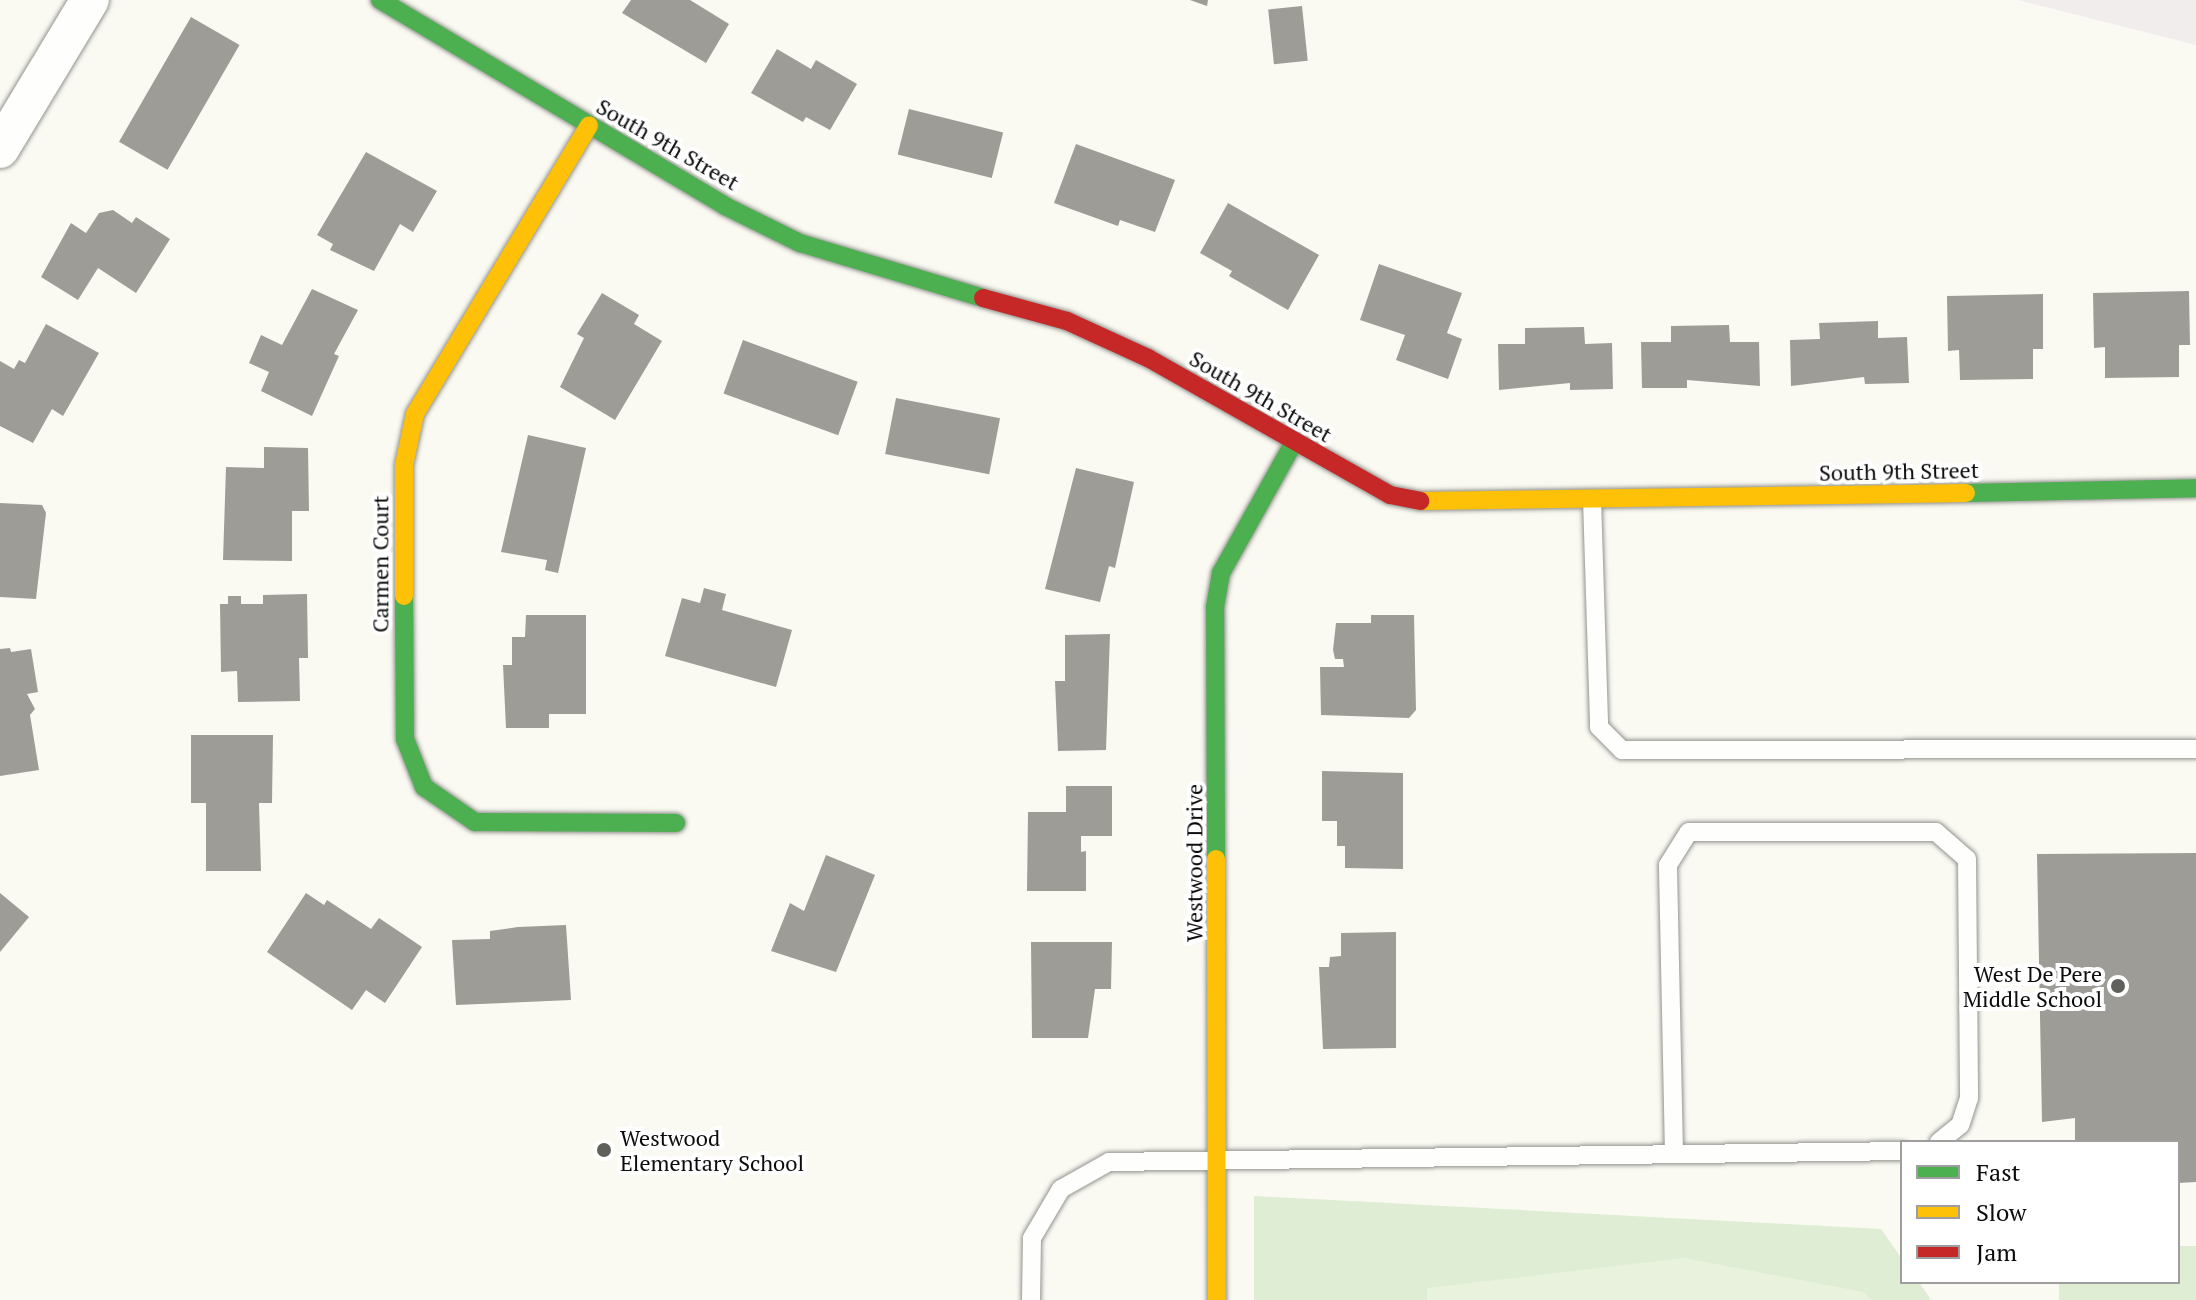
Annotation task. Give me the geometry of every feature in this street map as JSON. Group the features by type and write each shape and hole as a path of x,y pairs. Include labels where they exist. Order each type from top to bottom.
{"street":[{"path":"0,149 90,0"},
{"name":"South 9th Street","path":"380,0 725,206 800,243 873,268 994,297 1067,321 1148,358 1293,444 1390,495 1433,503 2196,488"},
{"name":"Carmen Court","path":"589,125 415,414 404,465 405,739 424,787 475,822 676,823"},
{"name":"Westwood Drive","path":"1217,1300 1215,607 1221,573 1293,444"}],"lane":[{"path":"1592,499 1599,727 1622,750 2196,749"},
{"path":"1674,1154 1668,865 1689,832 1936,832 1967,859 1969,1098 1960,1125 1941,1140"},
{"path":"1031,1300 1032,1238 1061,1189 1109,1162 1896,1151"}],"shaded area":[{"path":"2018,0 2196,0 2196,45"}],"green space":[{"path":"1254,1196 1881,1229 1900,1256 1900,1284 1920,1284 1931,1300 1254,1300"},
{"path":"2180,1246 2196,1246 2196,1300 2059,1300 2059,1284 2180,1284"},
{"path":"1684,1258 1864,1292 1872,1300 1427,1300 1427,1288"}],"building":[{"path":"631,0 690,0 729,24 706,63 622,13"},
{"path":"1190,0 1208,0 1207,6"},
{"path":"1302,6 1308,61 1274,64 1268,10"},
{"path":"191,17 239,45 167,170 119,142"},
{"path":"777,49 811,69 816,60 857,84 830,130 806,117 803,122 751,93"},
{"path":"909,109 1003,132 992,178 898,155"},
{"path":"1076,144 1175,180 1155,232 1120,220 1118,226 1054,203"},
{"path":"366,152 437,191 413,232 400,224 374,271 330,250 333,244 317,235"},
{"path":"1228,203 1319,255 1288,310 1229,276 1232,271 1200,253"},
{"path":"113,210 132,223 136,217 170,239 136,293 98,268 78,300 41,277 71,223 86,233 99,213"},
{"path":"1379,264 1462,293 1447,333 1462,339 1448,379 1396,360 1405,335 1360,320"},
{"path":"312,289 358,310 334,354 339,356 312,416 261,391 269,372 249,363 261,335 282,345"},
{"path":"2189,291 2190,345 2179,345 2179,377 2105,378 2105,347 2094,348 2093,293"},
{"path":"602,293 639,315 634,324 662,341 615,420 560,387 584,338 577,334"},
{"path":"2043,294 2043,349 2033,349 2033,379 1960,380 1959,350 1948,351 1947,296"},
{"path":"1878,321 1878,338 1907,337 1909,383 1865,384 1864,377 1791,386 1790,340 1820,339 1819,323"},
{"path":"46,324 99,353 63,416 52,409 33,443 0,426 0,361 14,369 19,360 25,363"},
{"path":"1729,325 1730,342 1759,342 1760,386 1687,380 1687,388 1642,388 1641,342 1671,342 1671,326"},
{"path":"1584,327 1585,344 1612,343 1613,389 1570,390 1570,383 1499,390 1498,344 1525,344 1525,328"},
{"path":"743,340 858,382 838,435 724,394"},
{"path":"896,398 1000,418 989,474 885,454"},
{"path":"528,435 586,448 558,573 545,570 547,560 501,552"},
{"path":"264,447 308,448 309,511 292,511 292,561 223,560 226,467 264,468"},
{"path":"1076,468 1134,482 1115,568 1109,566 1100,602 1045,589"},
{"path":"0,503 42,505 46,513 36,599 0,597"},
{"path":"704,588 726,594 722,610 792,630 776,687 665,656 682,598 700,603"},
{"path":"307,594 308,658 299,658 300,701 238,702 237,671 221,672 220,604 228,604 228,596 241,596 241,604 263,604 263,595"},
{"path":"526,615 586,615 586,714 549,714 549,728 506,728 503,665 512,665 512,637 525,637"},
{"path":"1371,615 1414,615 1416,710 1409,718 1321,715 1320,667 1344,667 1343,659 1335,659 1333,650 1336,623 1371,623"},
{"path":"1110,634 1106,750 1058,751 1055,681 1065,681 1065,635"},
{"path":"10,648 11,652 31,649 38,692 27,694 35,709 30,715 39,770 0,776 0,649"},
{"path":"191,735 273,735 272,803 259,803 261,871 206,871 206,803 191,803"},
{"path":"1322,771 1403,773 1403,869 1345,868 1345,846 1337,846 1337,821 1322,821"},
{"path":"1066,786 1112,786 1112,836 1081,836 1081,852 1086,851 1086,891 1027,891 1028,812 1066,812"},
{"name":"West De Pere Middle School","path":"2196,853 2196,1182 2180,1183 2180,1140 2075,1140 2075,1118 2042,1122 2037,854"},
{"path":"826,855 875,875 836,972 771,951 790,903 804,911"},
{"path":"0,893 29,917 0,952"},
{"path":"306,893 324,905 327,900 371,929 379,918 422,947 385,1003 366,990 352,1010 267,952"},
{"path":"566,925 571,1000 456,1005 452,940 490,939 490,931 518,927"},
{"path":"1396,932 1396,1048 1323,1049 1319,967 1329,967 1330,957 1341,956 1341,933"},
{"path":"1031,942 1112,942 1111,989 1095,989 1088,1038 1032,1038"}],"traffic: fast":[{"path":"380,0 725,206 800,243 983,298"},
{"path":"1216,859 1215,607 1221,573 1293,444"},
{"path":"1966,493 2196,488"},
{"path":"404,596 405,739 424,787 475,822 676,823"}],"traffic: slow":[{"path":"404,596 404,465 415,414 589,125"},
{"path":"1420,501 1966,493"},
{"path":"1216,859 1217,1300"}],"traffic: jam":[{"path":"983,298 1067,321 1148,358 1390,495 1420,501"}],"place":[{"name":"West De Pere Middle School","path":"2118,986"},
{"name":"Westwood Elementary School","path":"604,1150"}]}
